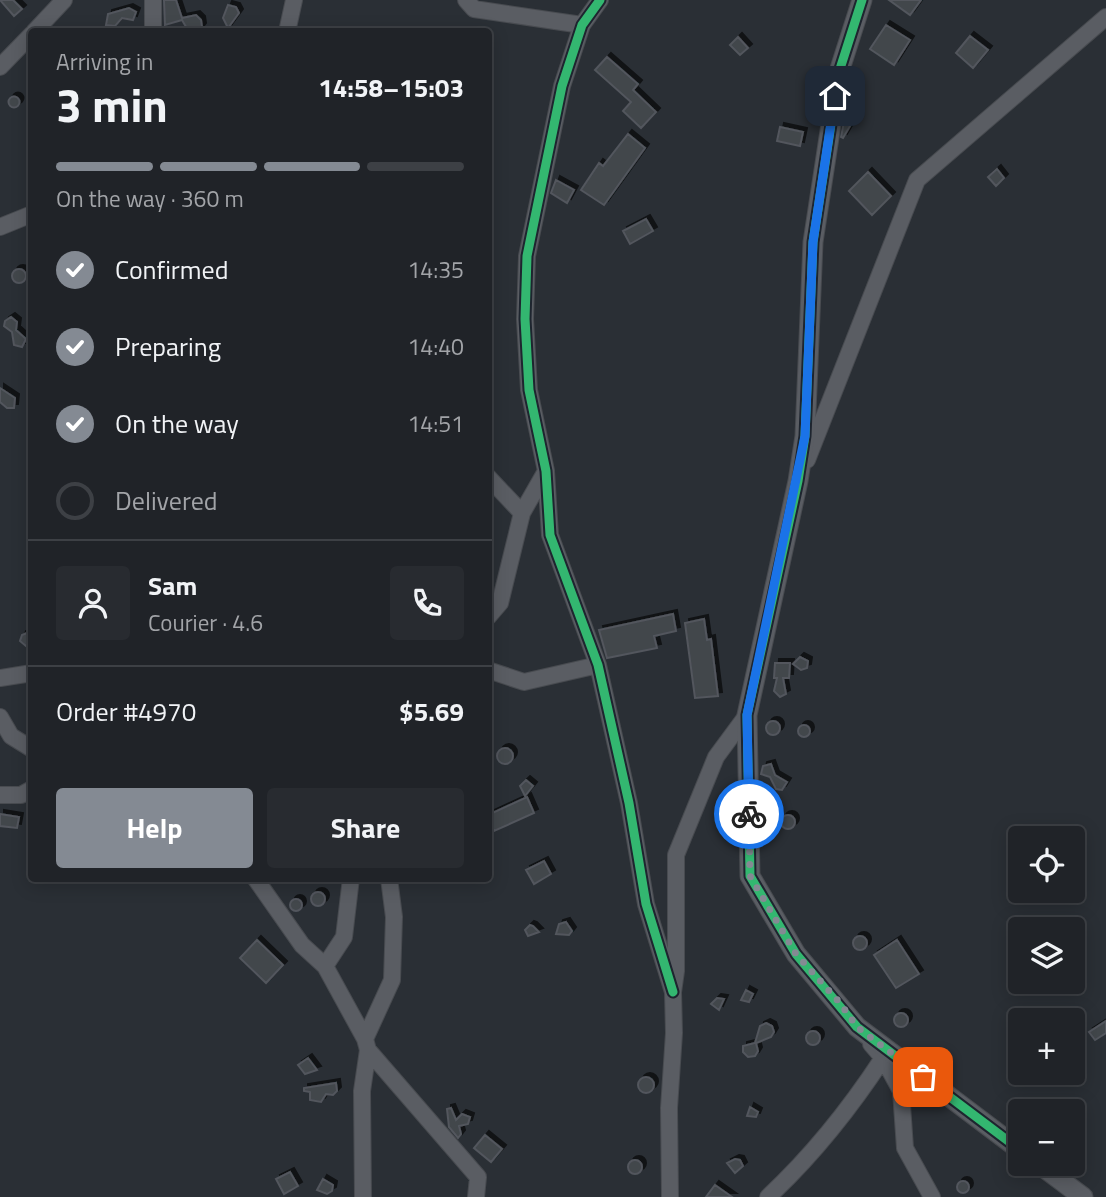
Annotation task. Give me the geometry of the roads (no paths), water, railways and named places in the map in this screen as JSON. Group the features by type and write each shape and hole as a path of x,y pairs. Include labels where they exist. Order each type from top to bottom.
{"street":[{"path":"38,28 64,0"},
{"path":"153,0 153,28"},
{"path":"288,28 293,0"},
{"path":"466,0 474,9 582,26"},
{"path":"600,0 582,26 562,86 527,256 524,319 529,390 546,471 550,535 598,665 629,803 646,904 673,992"},
{"path":"863,0 839,72 813,242 805,436 798,481 747,715 750,876 796,954 840,1003 883,1058 901,1091 905,1148 932,1197"},
{"path":"798,481 917,180 1106,17"},
{"path":"0,66 28,38"},
{"path":"0,228 28,216"},
{"path":"492,612 500,603 522,513 546,471"},
{"path":"492,481 522,513"},
{"path":"492,671 524,682 598,665"},
{"path":"0,678 28,674"},
{"path":"670,1197 676,855 716,757 747,715"},
{"path":"0,717 10,736 28,747"},
{"path":"0,795 21,795 28,791"},
{"path":"258,882 302,945 325,966 366,1045 478,1177 476,1197"},
{"path":"325,966 344,937 351,882"},
{"path":"363,1197 362,1091 366,1045 392,980 394,917 390,882"},
{"path":"857,1027 1008,1141"},
{"path":"768,1197 809,1159 855,1101 883,1058"},
{"path":"1054,1176 1082,1197"}]}
